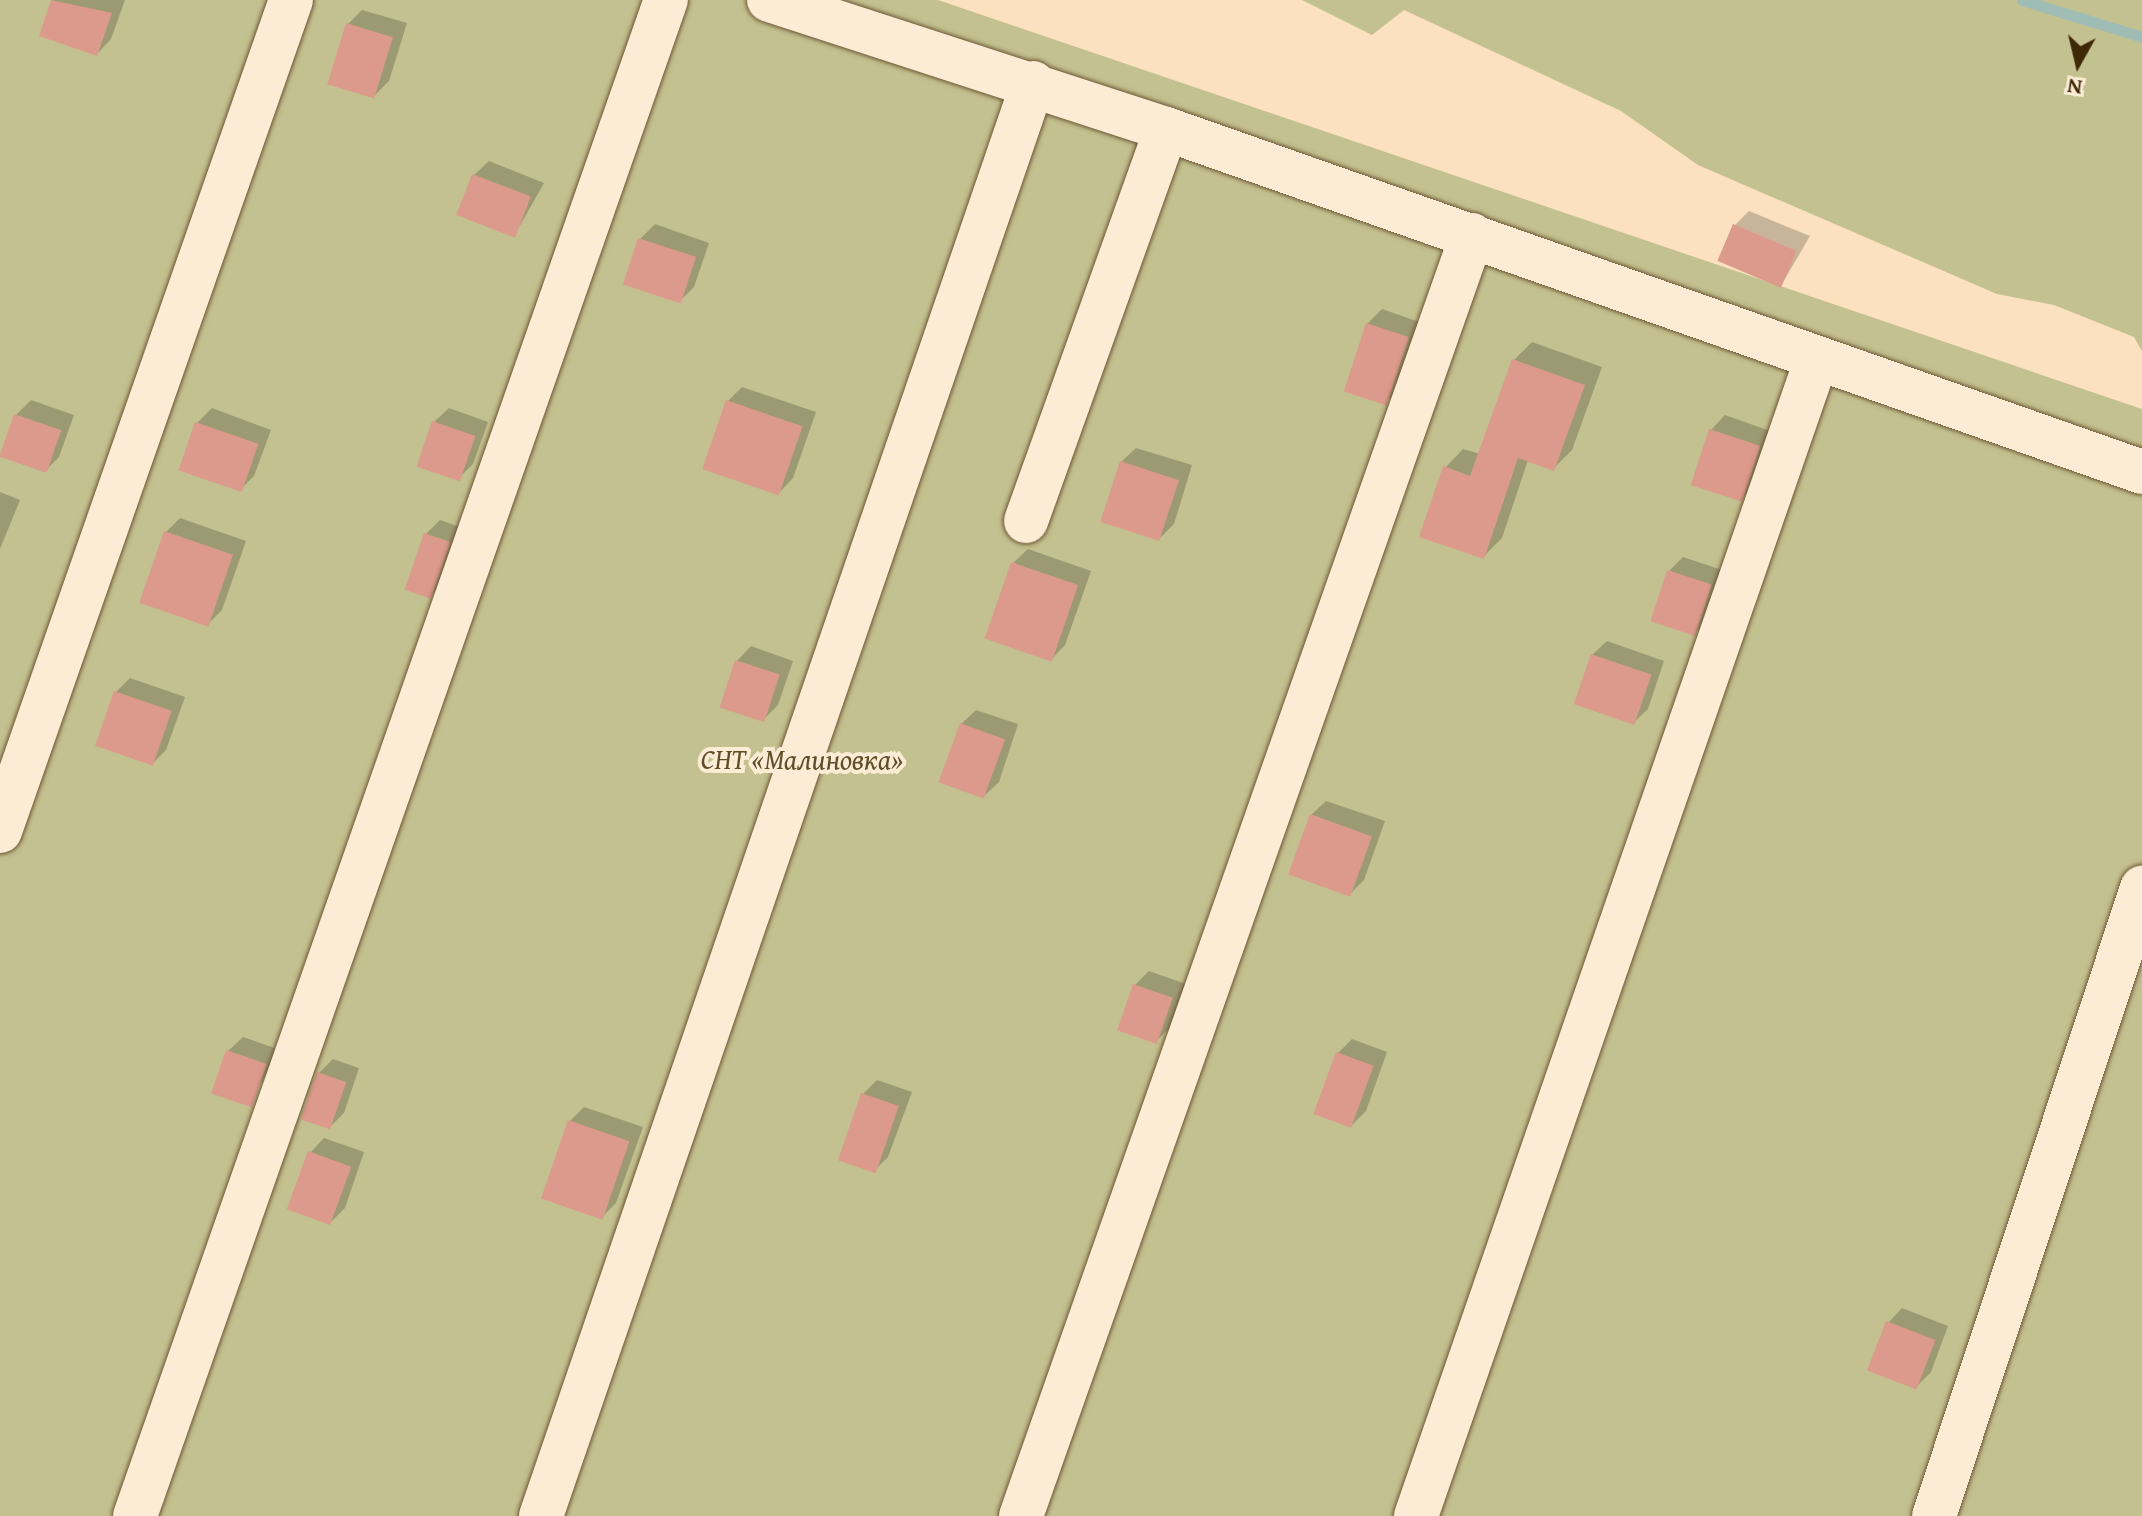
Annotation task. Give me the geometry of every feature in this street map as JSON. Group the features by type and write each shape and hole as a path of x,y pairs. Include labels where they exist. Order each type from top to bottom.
{"street":[{"path":"0,831 291,0"},
{"path":"135,1516 666,0"},
{"path":"769,0 1033,83 2142,472"},
{"path":"541,1516 1033,83"},
{"path":"1026,521 1166,129"},
{"path":"1021,1516 1472,235"},
{"path":"1416,1516 1817,358"},
{"path":"1934,1516 2142,888"}],"green space":[{"name":"СНТ «Малиновка»","path":"0,0 938,0 2142,409 2142,1516 0,1516"},
{"path":"1302,0 2142,0 2142,351 2134,337 2054,305 1997,294 1698,165 1621,111 1404,10 1372,35"}],"building":[{"path":"51,0 112,13 97,56 39,36"},
{"path":"346,23 393,37 374,99 327,84"},
{"path":"472,174 531,197 515,238 456,215"},
{"path":"1733,224 1797,251 1781,288 1717,261"},
{"path":"638,238 696,257 681,303 623,285"},
{"path":"1366,323 1409,337 1387,405 1344,391"},
{"path":"1512,359 1585,385 1554,471 1518,458 1484,559 1419,537 1443,466 1470,476"},
{"path":"726,400 803,426 779,495 702,469"},
{"path":"14,414 61,430 47,473 0,457"},
{"path":"432,421 475,436 460,481 416,466"},
{"path":"195,422 258,444 242,492 178,470"},
{"path":"1709,429 1760,446 1742,502 1691,485"},
{"path":"1120,461 1179,480 1159,541 1100,522"},
{"path":"164,531 233,555 208,627 139,603"},
{"path":"424,533 450,542 431,599 404,590"},
{"path":"1011,562 1078,585 1052,662 985,639"},
{"path":"1667,570 1712,585 1695,636 1650,621"},
{"path":"1591,654 1652,675 1634,725 1574,704"},
{"path":"735,660 780,675 764,722 720,708"},
{"path":"114,691 172,711 153,766 95,746"},
{"path":"960,723 1005,739 984,799 938,782"},
{"path":"1310,814 1372,837 1350,897 1288,874"},
{"path":"1133,984 1173,998 1157,1044 1117,1030"},
{"path":"226,1050 267,1064 252,1107 211,1093"},
{"path":"1336,1052 1374,1066 1351,1128 1313,1114"},
{"path":"317,1072 346,1082 330,1129 301,1119"},
{"path":"861,1093 899,1106 876,1173 838,1160"},
{"path":"568,1120 629,1141 602,1220 541,1198"},
{"path":"308,1151 351,1167 330,1225 287,1209"},
{"path":"1886,1321 1935,1340 1916,1389 1867,1370"}],"waterway":[{"path":"2022,0 2142,37"}]}
